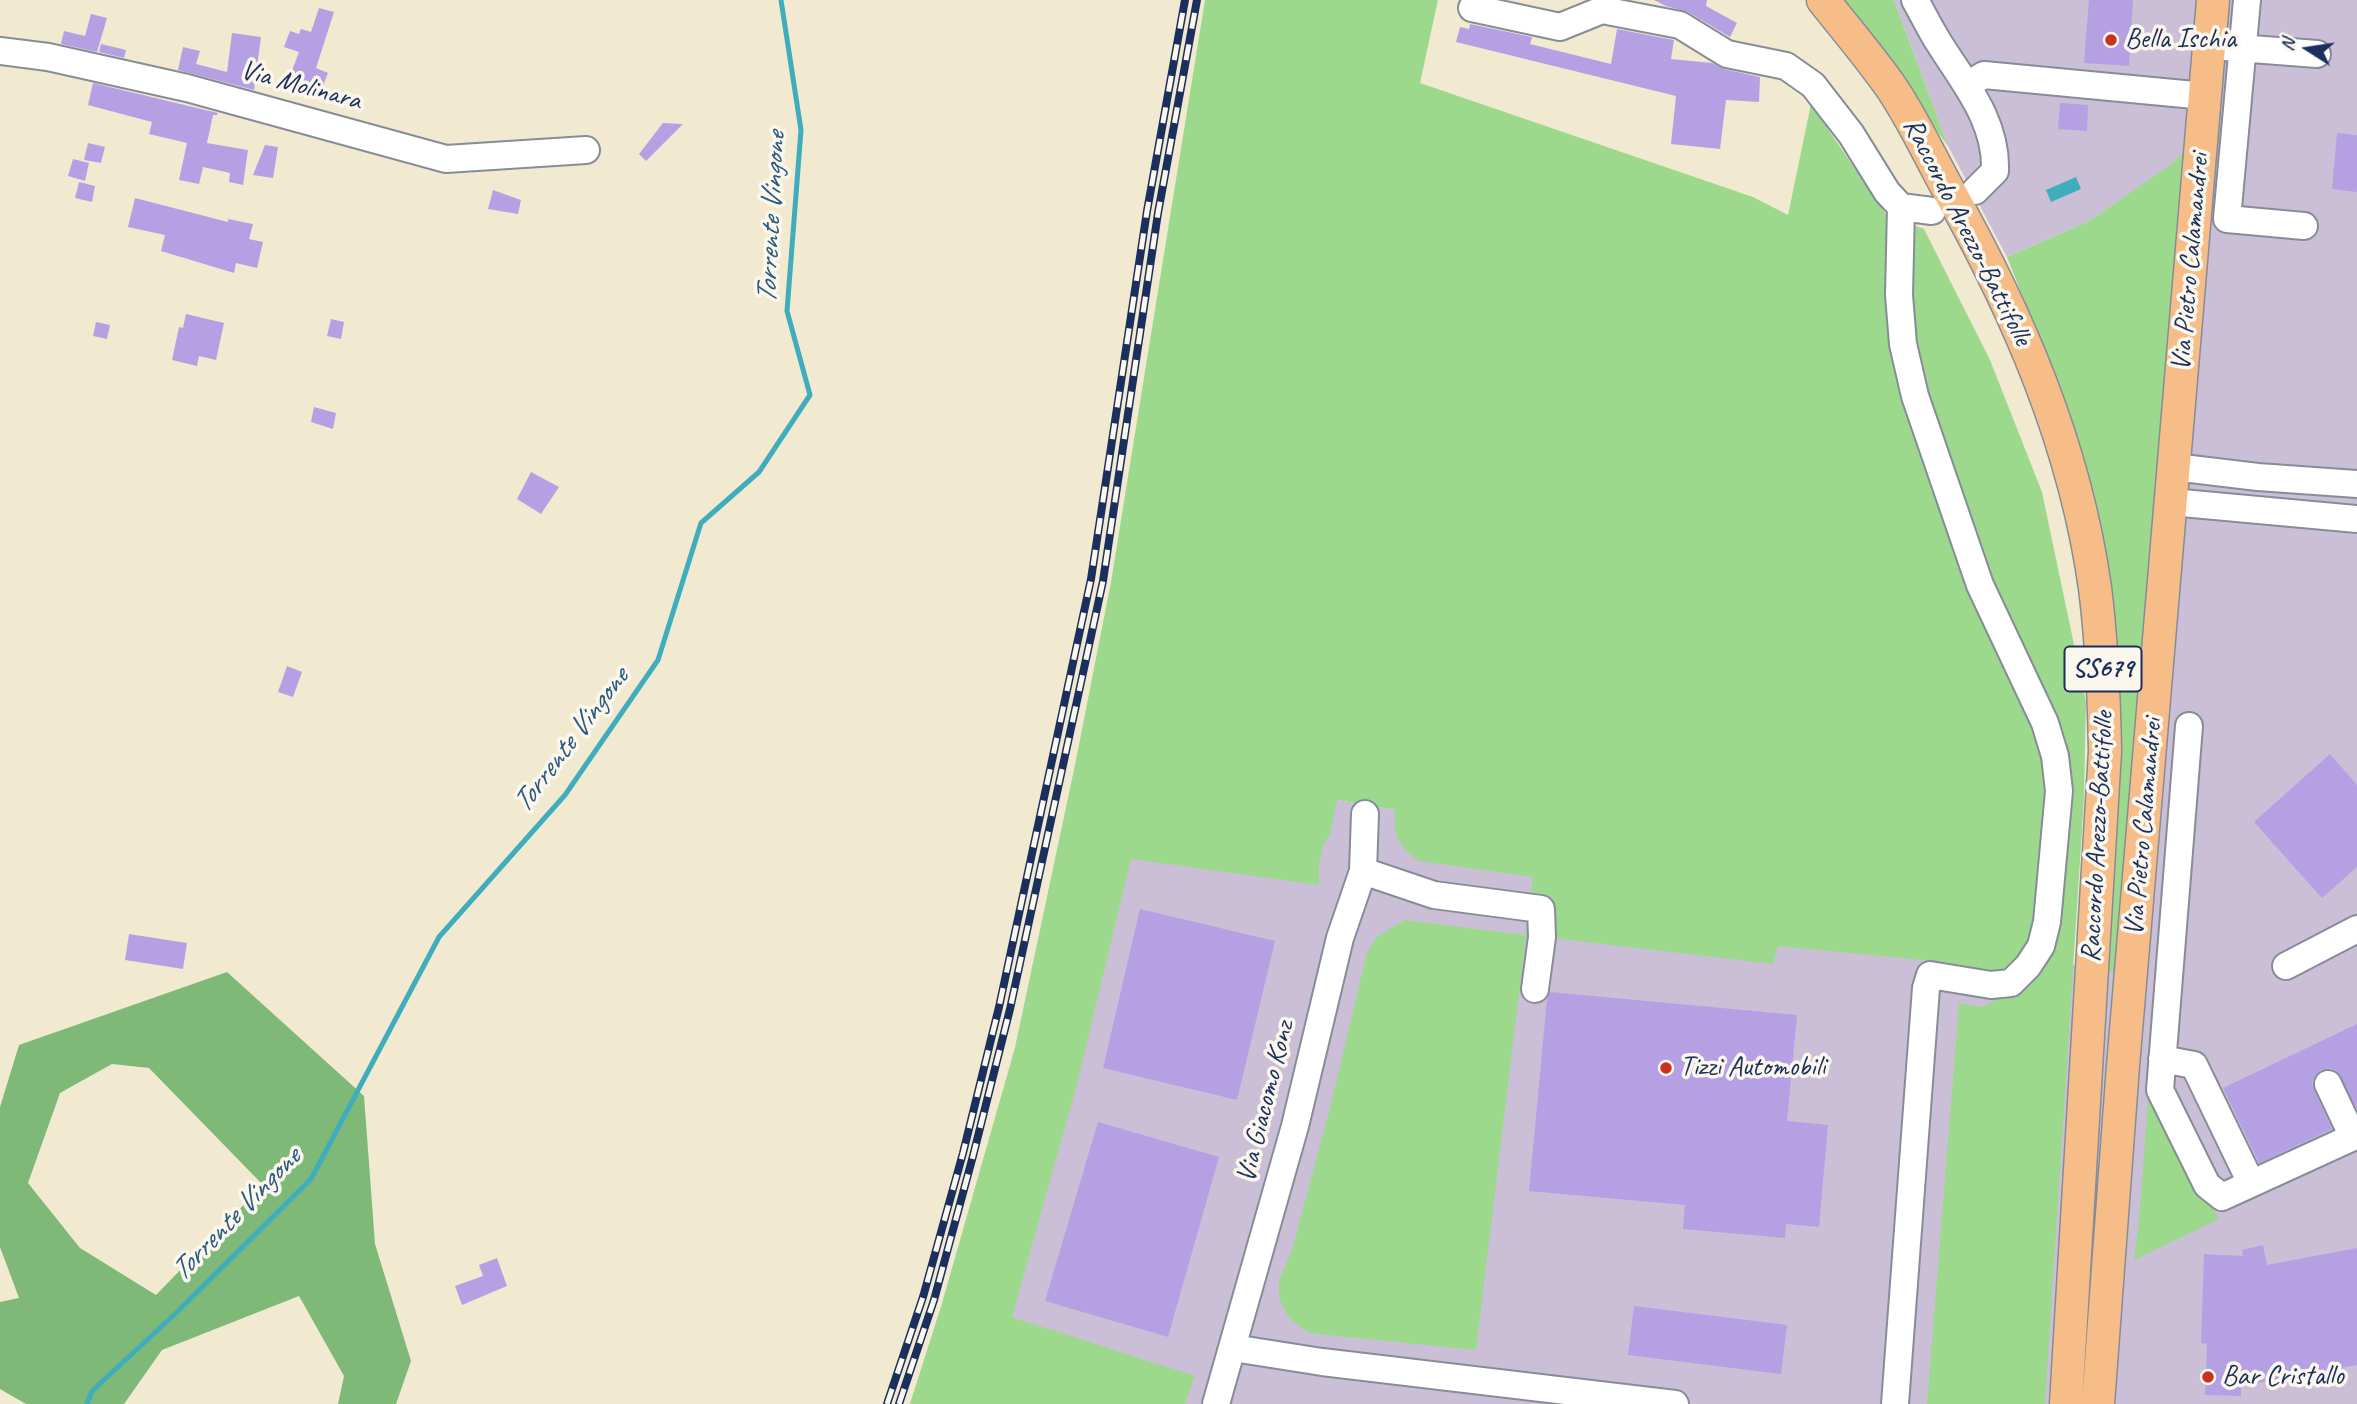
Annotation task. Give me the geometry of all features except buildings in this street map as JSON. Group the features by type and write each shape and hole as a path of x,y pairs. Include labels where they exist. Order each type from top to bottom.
{"main road":[{"name":"Raccordo Arezzo-Battifolle","path":"1823,0 1892,88 1996,276 2028,348 2058,429 2079,508 2095,587 2104,677 2105,751 2066,1404"},
{"name":"Via Pietro Calamandrei","path":"2098,1404 2123,1066 2213,0"}],"street":[{"path":"1915,0 1938,42 1978,102 1996,151 1995,171 1975,191"},
{"path":"2247,0 2227,219 2304,226"},
{"path":"1472,8 1560,27 1602,10 1680,25 1727,54 1786,66 1813,85 1852,134 1887,192 1901,207 1932,211"},
{"path":"2210,46 2317,54"},
{"name":"Via Molinara","path":"0,51 48,57 187,88 446,159 586,150"},
{"path":"1967,85 1984,75 2205,96"},
{"path":"1895,1404 1926,988 1930,975 1991,985 2011,983 2028,966 2041,946 2047,922 2059,791 2055,756 2045,723 1980,585 1915,396 1903,344 1899,295 1901,207"},
{"path":"2174,467 2258,477 2357,484"},
{"path":"2171,502 2357,519"},
{"path":"2189,726 2160,1090 2207,1185 2222,1197 2353,1137 2328,1084"},
{"name":"Via Giacomo Konz","path":"1216,1404 1295,1126 1336,950 1363,871 1365,814"},
{"path":"1363,871 1434,895 1541,909 1542,937 1535,989"},
{"path":"2286,966 2357,929"},
{"path":"2126,1032 2163,1055 2194,1065 2251,1183"},
{"path":"2123,1066 2163,1055"},
{"path":"1233,1348 1350,1365 1675,1404"}],"shaded area":[{"path":"1894,0 2197,0 2183,153 2171,165 2089,221 2007,257 1948,146"},
{"path":"2213,0 2357,0 2357,1404 910,1404 941,1307 1015,1048 1073,775 1337,800 1395,810 2092,969 2131,974"}],"green space":[{"path":"1205,0 1438,0 1420,83 1753,197 1788,215 1811,104 1887,216 1924,229 1990,360 2042,492 2086,702 2084,798 2045,1404 1927,1404 1959,1003 1981,1007 2000,998 1994,971 1944,962 1778,946 1773,964 1526,935 1476,1350 1309,1333 1289,1318 1280,1301 1278,1283 1292,1250 1331,1104 1367,952 1378,936 1405,920 1525,935 1533,877 1419,861 1398,840 1395,810 1337,800 1330,835 1323,845 1319,885 1131,859 1077,1084 1012,1317 1195,1376 1185,1404 910,1404 941,1307 1015,1048 1073,775 1111,582"},
{"path":"1840,0 1894,0 1948,146"},
{"path":"2183,153 2114,972 2103,971 2112,620 2091,488 2060,391 2007,257 2089,221 2170,165"},
{"path":"227,972 364,1096 375,1244 411,1361 396,1404 338,1404 344,1376 299,1296 162,1350 124,1404 26,1404 0,1389 0,1302 19,1298 0,1247 0,1107 19,1045","holes":["112,1064 149,1068 263,1185 156,1295 80,1248 28,1183 60,1093"]},
{"path":"2155,1097 2219,1219 2134,1260 2148,1099"}],"water":[{"path":"2076,177 2081,189 2051,202 2046,190"}],"waterway":[{"name":"Torrente Vingone","path":"87,1404 92,1391 175,1314 311,1179 439,937 565,795 658,660 701,523 759,472 810,395 787,311 801,130 781,0"}],"railway":[{"path":"887,1404 923,1297 963,1153 999,1007 1091,579 1147,211 1185,0"},
{"path":"899,1404 934,1300 1010,1009 1103,581 1158,213 1197,0"}],"place":[{"name":"Bella Ischia","path":"2111,40"},
{"name":"Tizzi Automobili","path":"1666,1068"},
{"name":"Bar Cristallo","path":"2208,1377"}]}
